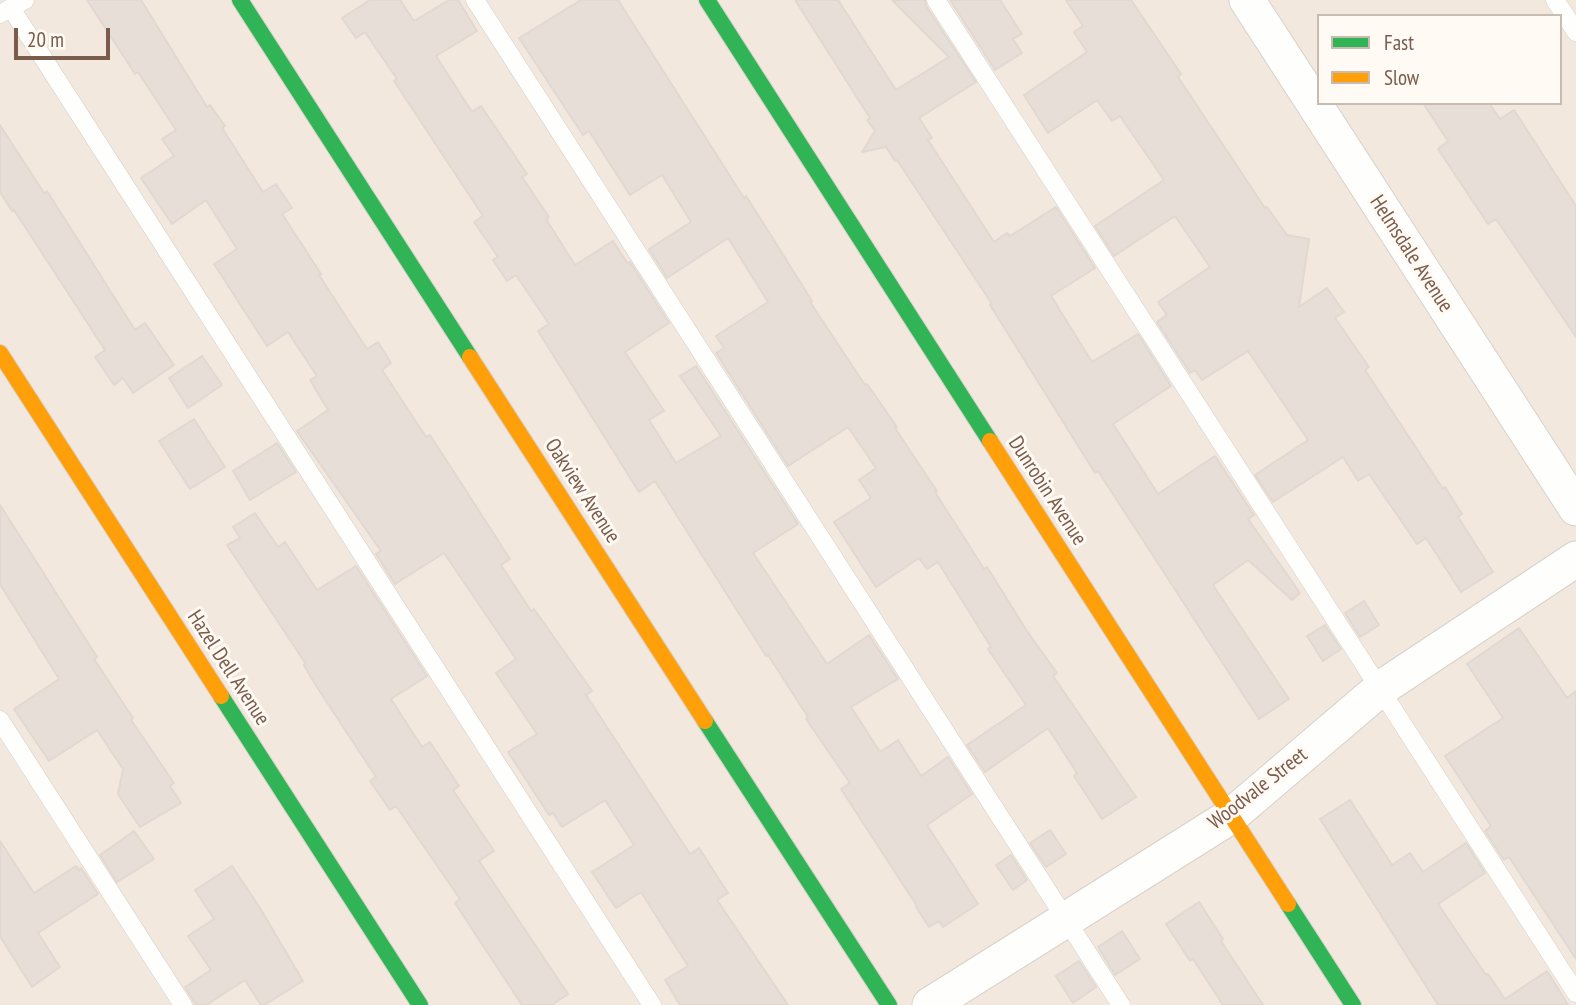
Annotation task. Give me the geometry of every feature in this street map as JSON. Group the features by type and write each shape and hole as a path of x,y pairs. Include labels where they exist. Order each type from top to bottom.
{"street":[{"name":"Oakview Avenue","path":"240,0 889,1005"},
{"name":"Dunrobin Avenue","path":"707,0 1353,1005"},
{"name":"Helmsdale Avenue","path":"1247,0 1576,508"},
{"name":"Hazel Dell Avenue","path":"0,353 420,1005"},
{"name":"Woodvale Street","path":"930,1005 1231,816 1380,689 1576,559"}],"lane":[{"path":"475,0 1122,1005"},
{"path":"936,0 1576,993"},
{"path":"1555,0 1576,32"},
{"path":"12,7 652,1005"},
{"path":"0,720 183,1005"}],"shaded area":[{"path":"0,0 1576,0 1576,1005 0,1005"}],"building":[{"path":"87,0 141,0 207,107 210,105 225,126 222,128 263,192 276,184 292,208 282,214 321,274 319,275 367,349 378,342 391,363 382,370 426,437 430,435 510,559 501,565 531,611 534,609 592,691 586,695 690,854 699,848 728,893 717,900 788,1005 680,1005 665,980 688,966 641,892 616,908 592,872 634,845 605,800 562,827 553,813 549,815 508,752 537,734 496,673 516,659 444,553 395,584 376,554 381,551 297,431 328,410 310,380 317,376 288,332 267,346 214,264 237,249 206,200 172,224 141,178 174,156 162,139 176,130 138,72 135,74"},
{"path":"370,0 400,0 414,21 449,0 458,0 477,31 436,56 472,112 481,106 527,174 522,177 549,217 546,219 575,265 613,241 627,263 630,262 669,323 625,352 664,411 649,420 676,463 721,436 680,376 696,366 798,524 753,553 827,664 869,635 898,679 851,707 880,752 898,740 921,776 948,757 972,794 927,825 978,904 943,927 939,921 929,927 916,907 841,789 850,783 806,719 808,717 655,481 639,492 538,331 549,324 516,275 507,281 493,260 498,257 474,222 483,216 365,32 356,38 342,18"},
{"path":"581,0 618,0 744,198 746,196 812,301 810,302 865,385 867,384 897,427 895,428 984,569 987,567 1057,673 1053,676 1136,797 1102,819 1074,776 1077,773 1048,728 985,772 967,745 1026,705 988,649 991,647 938,562 927,569 919,558 876,587 834,522 871,498 859,480 876,468 848,427 788,466 716,353 724,348 716,336 768,302 728,238 667,278 649,249 691,222 662,175 630,195 589,131 583,135 519,38"},
{"path":"795,0 838,0 896,90 949,57 892,0 925,0 926,6 976,82 919,118 932,138 928,140 994,242 1007,233 1010,236 1056,207 1095,268 1051,296 1092,362 1138,334 1171,386 1113,424 1158,494 1215,456 1254,515 1248,519 1300,593 1292,600 1248,560 1213,585 1289,699 1259,719 1098,471 1095,473 990,305 992,304 897,160 895,161 886,147 862,152 875,131 867,120 870,118"},
{"path":"950,0 1000,0 1022,34 1013,39 1022,53 995,70"},
{"path":"1066,0 1131,0 1181,74 1178,77 1265,208 1267,207 1287,235 1309,239 1299,307 1327,288 1344,312 1335,318 1369,367 1365,370 1443,489 1445,487 1462,514 1458,517 1493,572 1461,592 1426,538 1417,544 1369,474 1358,481 1343,457 1273,502 1255,475 1308,440 1248,351 1202,380 1195,370 1190,373 1157,322 1167,315 1158,302 1210,267 1175,216 1114,256 1095,226 1164,180 1120,116 1112,121 1097,100 1048,133 1024,95 1087,52 1074,32 1083,26"},
{"path":"1424,105 1490,105 1500,119 1514,110 1576,206 1576,337 1496,219 1488,224 1438,149 1448,141"},
{"path":"0,125 44,193 47,191 135,330 145,323 174,365 133,393 123,378 114,385 95,357 105,350 0,192"},
{"path":"202,356 222,385 188,408 169,378"},
{"path":"194,419 225,467 190,489 159,441"},
{"path":"277,443 296,472 250,500 233,471"},
{"path":"0,505 97,657 94,659 133,718 131,720 174,783 170,786 181,803 140,827 118,794 123,769 97,730 49,761 14,709 59,679 0,584"},
{"path":"255,513 278,547 285,542 317,590 356,566 427,676 391,699 422,747 430,742 459,786 453,790 494,851 479,861 568,994 552,1005 522,1005 455,903 460,899 396,806 390,810 370,781 376,777 313,681 304,665 306,664 227,545 240,538 233,527"},
{"path":"1364,601 1379,625 1360,637 1345,613"},
{"path":"1325,625 1341,649 1323,661 1307,636"},
{"path":"1519,628 1567,698 1576,691 1576,959 1509,857 1504,860 1485,831 1491,826 1445,756 1503,718 1467,664"},
{"path":"1350,800 1392,865 1410,853 1423,872 1466,843 1485,873 1438,904 1505,999 1547,971 1568,1005 1438,1005 1320,819"},
{"path":"1050,830 1066,854 1046,867 1030,843"},
{"path":"134,831 154,859 117,882 100,855"},
{"path":"0,841 34,893 76,866 79,870 81,868 98,894 38,933 60,967 32,987 0,936"},
{"path":"1011,855 1027,880 1013,890 996,865"},
{"path":"232,866 303,981 264,1005 261,1005 245,980 206,1005 196,1005 185,987 211,970 188,936 214,919 195,890"},
{"path":"1199,902 1263,1005 1223,1005 1166,924"},
{"path":"1122,931 1140,959 1115,975 1098,947"},
{"path":"1079,961 1096,987 1073,1003 1056,976"}],"traffic: fast":[{"path":"240,0 470,357"},
{"path":"707,0 990,441"},
{"path":"221,696 420,1005"},
{"path":"705,721 889,1005"},
{"path":"1288,904 1353,1005"}],"traffic: slow":[{"path":"0,353 221,696"},
{"path":"470,357 705,721"},
{"path":"990,441 1288,904"}]}
